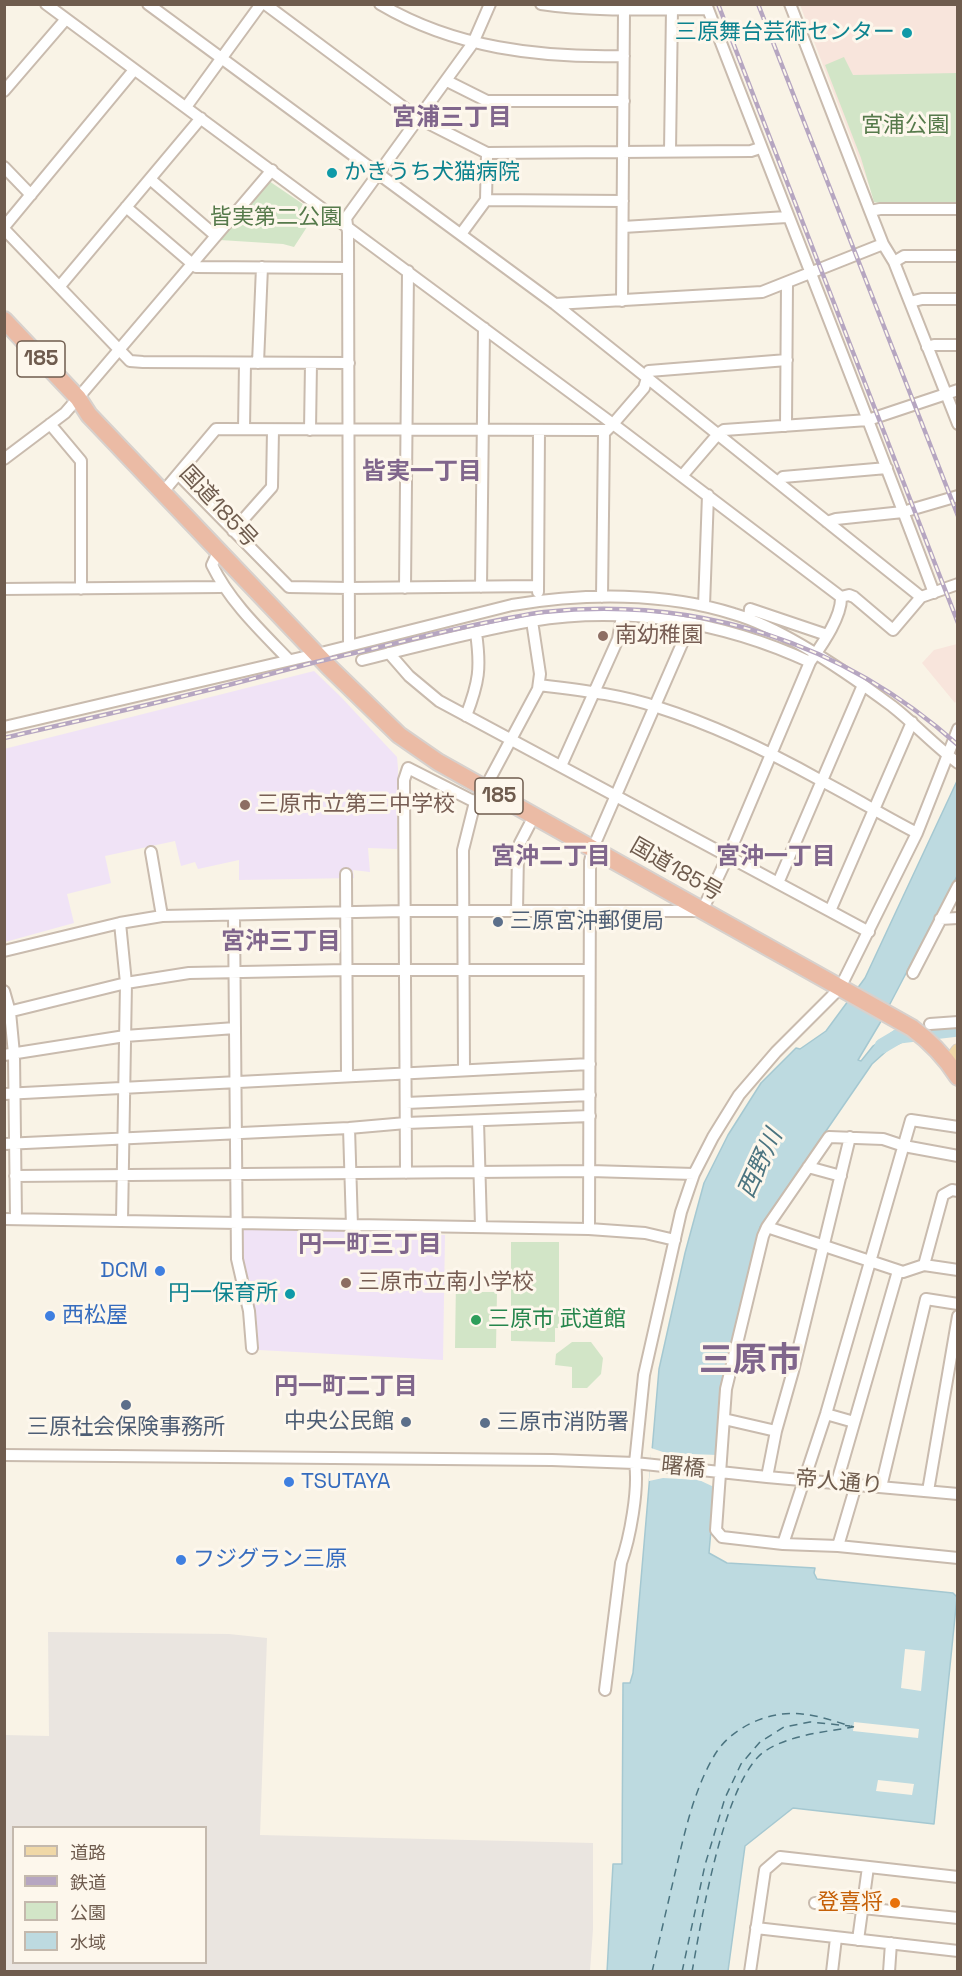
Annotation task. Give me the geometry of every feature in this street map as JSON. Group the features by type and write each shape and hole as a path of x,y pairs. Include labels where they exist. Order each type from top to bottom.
{"highway":[{"name":"国道185号","path":"4,320 78,398 89,415 218,552 399,735 480,795 534,816 885,1014 922,1030 955,1064"},
{"name":"国道185号","path":"78,398 96,409 173,480 298,626 317,654"}],"street":[{"path":"4,951 120,923 162,916 347,914 404,911 702,911 813,658 842,604 841,597 708,495 610,427 484,328 46,4"},
{"path":"148,4 555,304 921,597"},
{"path":"186,107 263,4 418,118 487,153 752,151 760,148"},
{"path":"380,4 420,24 473,43 527,53 624,56"},
{"path":"349,645 349,363 346,218 473,43 490,4"},
{"path":"541,4 566,8 624,10 707,7 934,593"},
{"path":"790,4 883,244 894,262 957,424"},
{"path":"670,151 672,9"},
{"path":"622,301 624,10"},
{"path":"4,91 66,19"},
{"path":"134,70 4,228 130,361 143,363 349,363"},
{"path":"447,81 487,101 624,101"},
{"path":"60,286 201,118"},
{"path":"461,234 486,200 487,153"},
{"path":"4,167 31,195"},
{"path":"4,459 65,413 272,170"},
{"path":"150,179 216,236"},
{"path":"486,200 623,201"},
{"path":"126,207 196,267 348,268"},
{"path":"870,211 957,208"},
{"path":"623,227 787,217"},
{"path":"555,304 750,294 787,283 809,272 883,244"},
{"path":"894,262 904,256 957,256"},
{"path":"258,363 262,267"},
{"path":"405,588 408,272"},
{"path":"786,426 787,283"},
{"path":"910,302 922,299 957,299"},
{"path":"481,587 484,328"},
{"path":"927,347 957,345"},
{"path":"603,597 604,434 644,388 649,370 787,360"},
{"path":"244,429 245,363"},
{"path":"310,430 311,363"},
{"path":"682,476 724,430 868,420 957,390"},
{"path":"50,424 81,461 81,589"},
{"path":"537,586 289,587 233,531 173,480 216,429 538,430 610,427"},
{"path":"233,531 272,487 273,430"},
{"path":"538,430 537,586 540,601"},
{"path":"778,482 783,477 887,468"},
{"path":"704,606 708,495"},
{"path":"827,522 836,519 903,512 957,496"},
{"path":"218,552 212,565 222,585 289,660"},
{"path":"841,597 849,595 854,597 893,630 921,597 957,584"},
{"path":"4,589 220,587 222,585"},
{"path":"4,727 317,654 512,605 603,597 647,599 704,606 770,628 813,658 863,685 912,722 957,763"},
{"path":"749,620 750,609 827,635"},
{"path":"362,660 532,621 569,617 622,616 657,617 691,623 764,642 813,658"},
{"path":"561,766 618,639 622,616"},
{"path":"464,1070 463,850 480,795 539,685 540,674 532,621"},
{"path":"589,1229 590,861 593,848 691,623"},
{"path":"466,716 480,669 476,633"},
{"path":"389,653 409,676 439,701 868,932"},
{"path":"539,685 595,693 655,706 723,732 771,754 917,833"},
{"path":"778,883 863,685"},
{"path":"830,911 912,722"},
{"path":"605,1690 621,1563 628,1539 637,1476 635,1463 644,1375 684,1200 713,1137 739,1095 776,1052 845,991 868,932 917,833 957,729"},
{"path":"406,1173 404,780 408,768 480,795"},
{"path":"517,912 518,852 520,843 534,816"},
{"path":"151,852 162,916"},
{"path":"346,874 347,1076"},
{"path":"913,973 957,886"},
{"path":"234,915 237,1259 249,1311 252,1348"},
{"path":"940,919 957,918"},
{"path":"120,923 126,983 122,1221"},
{"path":"7,1013 126,983 189,974 347,970 589,970"},
{"path":"4,991 9,1054 10,1144 15,1176 10,1219 589,1229 645,1233 675,1240"},
{"path":"922,1030 957,1022"},
{"path":"9,1054 125,1036 235,1028"},
{"path":"10,1094 590,1064"},
{"path":"406,1103 590,1095"},
{"path":"10,1144 350,1128 406,1123 590,1116"},
{"path":"478,1120 481,1226"},
{"path":"783,1544 826,1414 868,1262 911,1120 957,1127"},
{"path":"350,1128 352,1226"},
{"path":"957,1156 904,1146 883,1139 829,1137 767,1227 726,1389 718,1472 716,1530 722,1537 957,1558"},
{"path":"767,1477 776,1431 850,1137"},
{"path":"808,1167 841,1176"},
{"path":"15,1176 590,1170 694,1174"},
{"path":"924,1265 943,1195 952,1190 957,1191"},
{"path":"767,1227 898,1271 903,1272 924,1265 957,1270"},
{"path":"837,1482 898,1271"},
{"path":"881,1487 926,1299 957,1304"},
{"path":"928,1491 957,1316"},
{"path":"826,1414 854,1422"},
{"path":"724,1419 776,1431"},
{"name":"曙橋","path":"4,1455 552,1460 650,1464 718,1472"},
{"name":"帝人通り","path":"718,1472 957,1494"},
{"path":"838,1546 856,1485"},
{"path":"750,1971 765,1870 780,1857 957,1877"},
{"path":"858,1940 868,1867"},
{"path":"814,1903 957,1918"},
{"path":"756,1928 957,1951"},
{"path":"832,1971 836,1938"},
{"path":"889,1971 891,1944"}],"shaded area":[{"path":"800,5 957,5 957,206 886,206 875,201"},
{"path":"957,644 958,698 955,703 922,663 934,650"},
{"name":"三原市立第三中学校","path":"314,671 397,757 397,849 368,848 370,872 353,870 354,878 239,880 239,860 198,869 195,862 181,866 175,841 105,856 111,883 67,894 74,923 5,942 4,749"},
{"name":"三原市立南小学校","path":"242,1228 445,1235 443,1360 259,1350 255,1307 242,1259"},
{"path":"48,1632 229,1634 267,1638 260,1835 593,1843 593,1929 590,1971 5,1971 5,1735 49,1736"}],"green space":[{"name":"宮浦公園","path":"844,57 853,75 957,73 957,204 874,202 861,158 825,65"},
{"name":"皆実第二公園","path":"269,181 316,213 294,247 283,244 220,240"},
{"path":"511,1242 559,1242 559,1328 555,1328 555,1342 511,1341"},
{"name":"三原市 武道館","path":"456,1280 475,1281 475,1292 497,1292 496,1348 455,1348"},
{"path":"572,1342 591,1342 603,1358 601,1374 587,1388 572,1388 572,1367 555,1365 556,1354"}],"water":[{"name":"西野川","path":"957,781 957,876 880,1023 858,1060 861,1061 873,1046 894,1031 905,1041 891,1047 872,1064 760,1227 723,1388 709,1553 727,1563 815,1568 814,1573 817,1579 953,1593 957,1597 934,1824 793,1808 745,1846 728,1971 607,1972 613,1864 622,1864 623,1683 630,1683 633,1673 659,1369 685,1253 704,1183 728,1135 761,1083 796,1048 800,1049 826,1031 865,978"}],"pier":[{"path":"651,1448 666,1453 717,1455 714,1487 699,1480 663,1478 649,1481"},
{"path":"905,1649 925,1651 921,1691 901,1688"},
{"path":"854,1722 919,1729 918,1738 853,1731"},
{"path":"878,1780 914,1784 912,1795 876,1791"}],"waterway":[{"path":"882,1046 899,1036 958,1029"}],"ferry route":[{"path":"652,1972 691,1811 707,1769 726,1740 752,1723 772,1716 791,1713 809,1715 854,1727"},
{"path":"682,1972 705,1865 725,1798 741,1764 760,1742 784,1727 810,1722 850,1726"},
{"path":"692,1972 716,1853 726,1820 750,1766 765,1751 785,1741 853,1727"}],"railway":[{"path":"718,4 958,623"},
{"path":"758,4 958,516"},
{"path":"4,738 474,625 544,612 601,609 657,612 712,620 765,634 817,653 866,679 913,709 958,745"}],"place":[{"name":"三原舞台芸術センター","path":"907,33"},
{"name":"かきうち犬猫病院","path":"332,173"},
{"name":"南幼稚園","path":"603,636"},
{"name":"三原市立第三中学校","path":"245,805"},
{"name":"三原宮沖郵便局","path":"498,922"},
{"name":"DCM","path":"160,1271"},
{"name":"三原市立南小学校","path":"346,1283"},
{"name":"円一保育所","path":"290,1294"},
{"name":"西松屋","path":"50,1316"},
{"name":"三原市 武道館","path":"476,1320"},
{"name":"三原社会保険事務所","path":"126,1405"},
{"name":"中央公民館","path":"406,1422"},
{"name":"三原市消防署","path":"485,1423"},
{"name":"TSUTAYA","path":"289,1482"},
{"name":"フジグラン三原","path":"181,1560"},
{"name":"登喜将","path":"895,1903"}],"district":[{"name":"宮浦三丁目","path":"452,118"},
{"name":"皆実一丁目","path":"422,472"},
{"name":"宮沖二丁目","path":"551,857"},
{"name":"宮沖一丁目","path":"776,857"},
{"name":"宮沖三丁目","path":"281,942"},
{"name":"円一町三丁目","path":"370,1245"},
{"name":"三原市","path":"750,1362"},
{"name":"円一町二丁目","path":"346,1387"}]}
